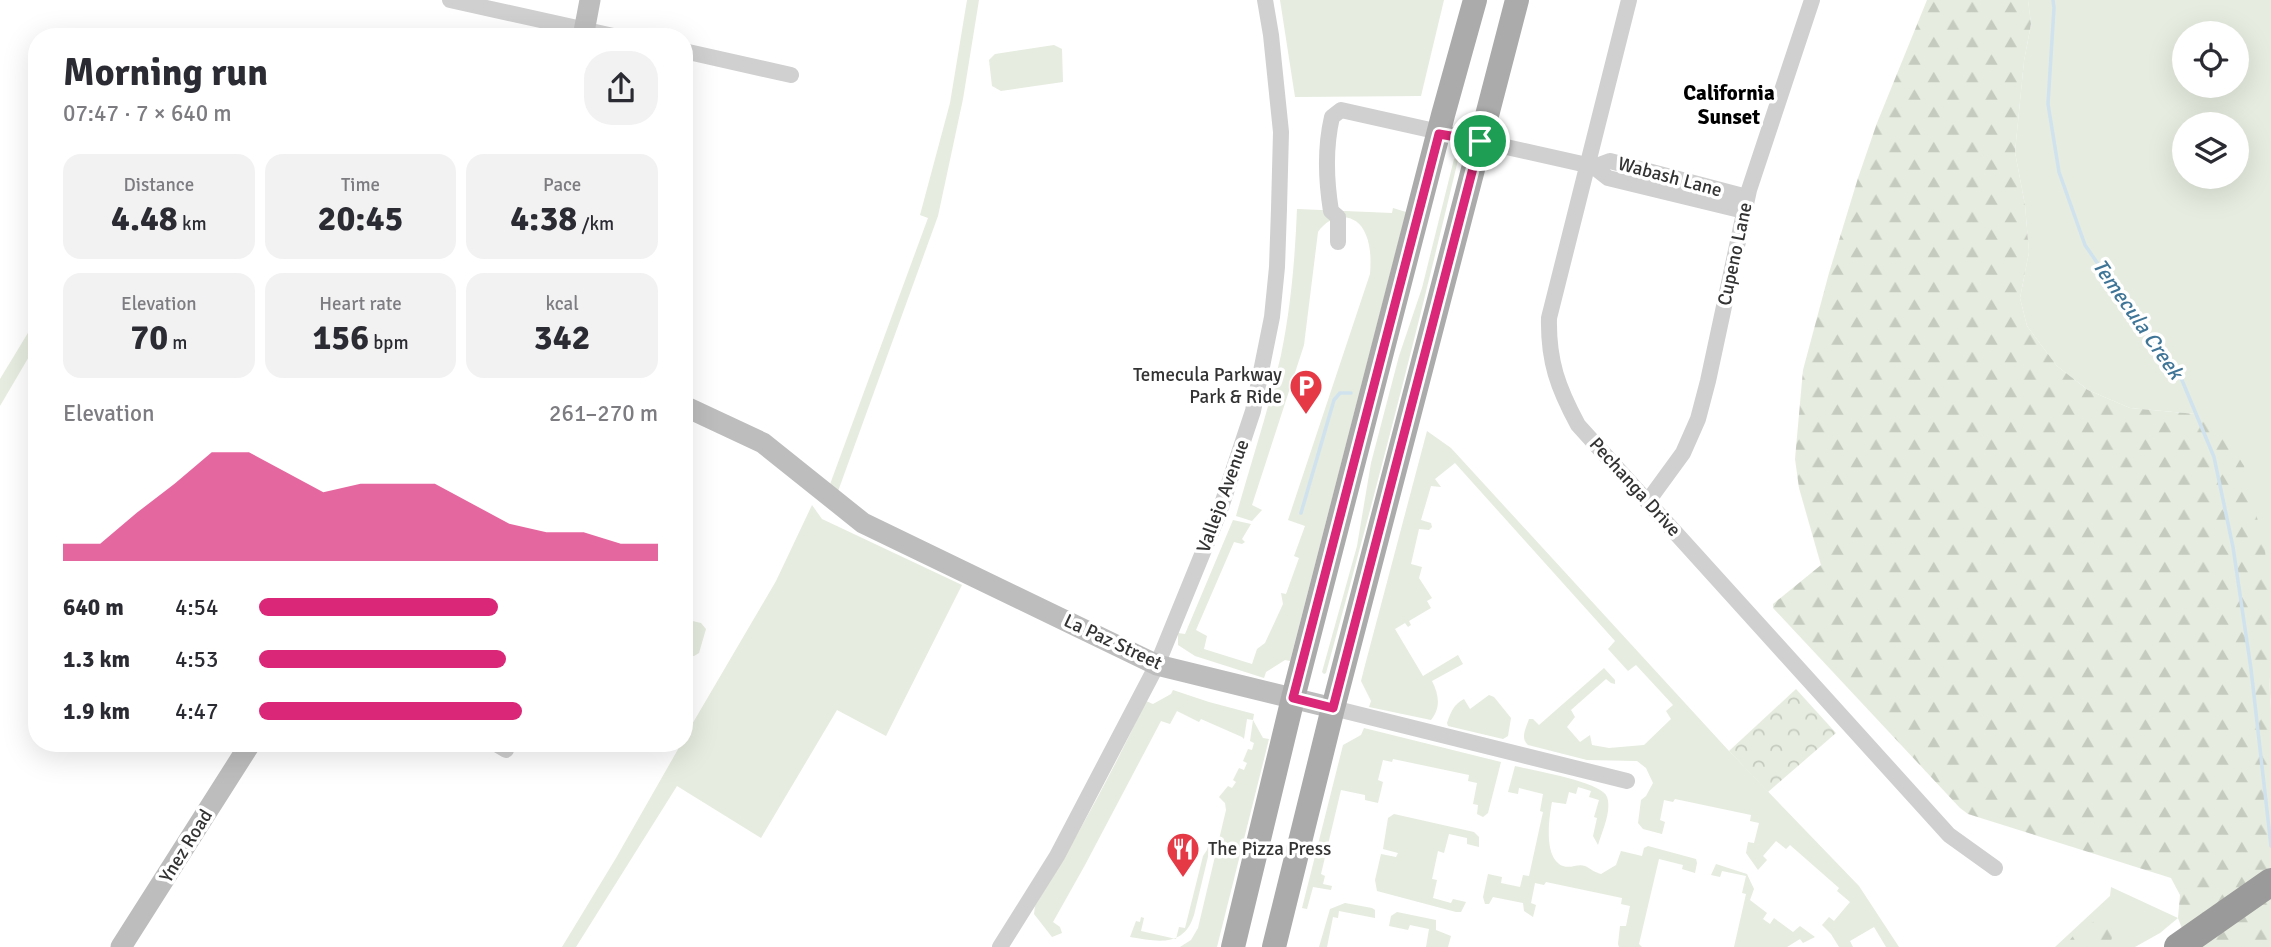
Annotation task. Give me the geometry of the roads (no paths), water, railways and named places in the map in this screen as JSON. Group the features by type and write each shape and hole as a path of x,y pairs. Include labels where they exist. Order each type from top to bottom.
{"highway":[{"path":"2181,945 2271,882"}],"main road":[{"path":"585,28 590,0"},
{"path":"1233,947 1293,698 1475,0"},
{"path":"1274,947 1333,708 1517,0"},
{"name":"La Paz Street","path":"693,410 763,443 863,523 1157,665 1333,708"},
{"name":"Ynez Road","path":"121,947 245,752"}],"street":[{"path":"450,0 564,28"},
{"name":"Vallejo Avenue","path":"1000,947 1057,856 1157,665 1219,513 1253,411 1272,317 1277,267 1281,132 1265,0"},
{"name":"Pechanga Drive","path":"1629,0 1591,166 1549,318 1553,370 1564,399 1578,425 1950,835 1995,868"},
{"name":"Cupeno Lane","path":"1648,501 1683,453 1698,419 1746,204 1812,0"},
{"path":"693,53 792,75"},
{"name":"Wabash Lane","path":"1338,242 1338,217 1332,211 1327,167 1332,117 1341,110 1591,166 1610,161 1746,204"},
{"name":"La Paz Street","path":"1333,708 1627,780"}],"waterway":[{"name":"Temecula Creek","path":"2053,0 2048,104 2059,172 2085,245 2131,312 2179,373 2214,457 2233,547 2251,669 2271,846"},
{"path":"1301,513 1334,400 1340,393 1351,393"}],"place":[{"name":"Temecula Parkway Park & Ride","path":"1306,416"},
{"name":"The Pizza Press","path":"1183,879"}],"district":[{"name":"California Sunset","path":"1729,105"}]}
